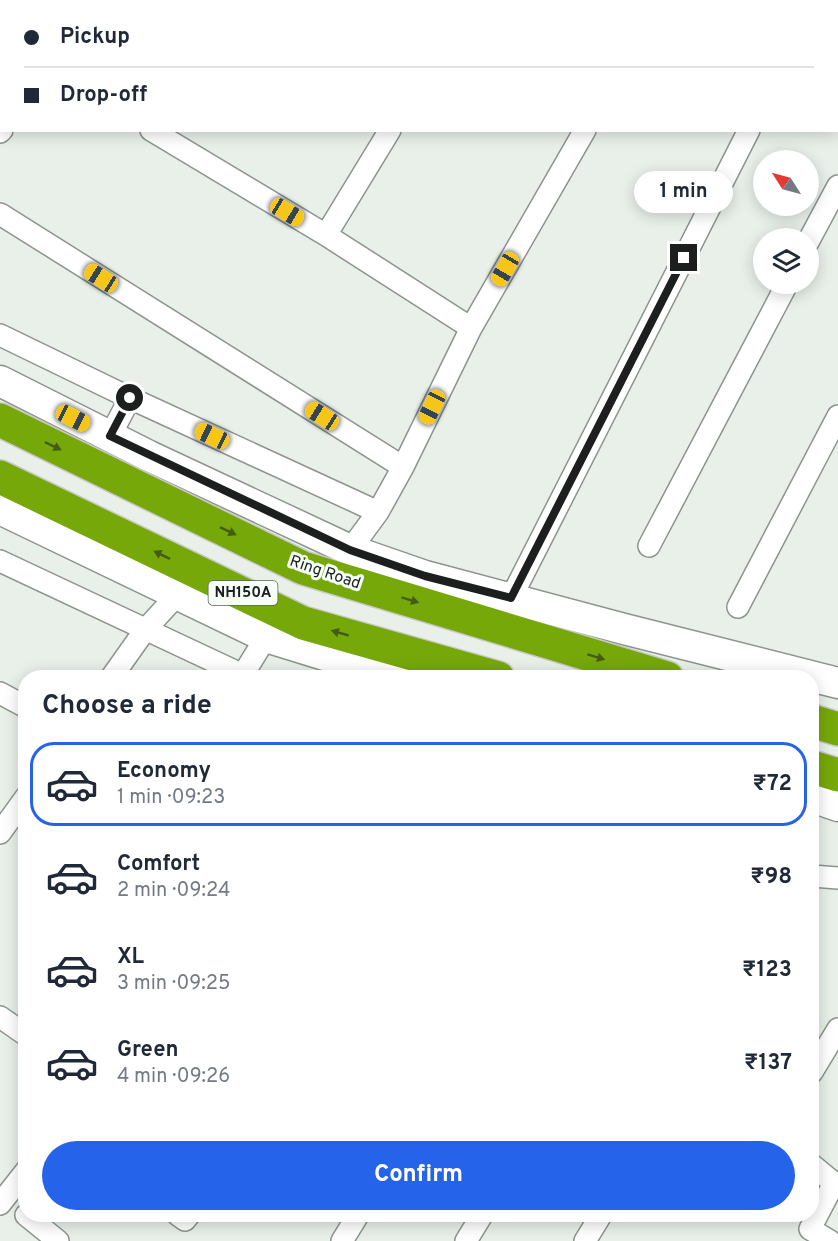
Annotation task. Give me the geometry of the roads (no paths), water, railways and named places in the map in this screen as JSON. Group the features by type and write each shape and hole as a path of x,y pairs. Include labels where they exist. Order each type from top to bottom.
{"highway":[{"name":"Ring Road","path":"0,420 303,568 641,670"},
{"name":"NH150A","path":"0,477 303,623 470,670"},
{"path":"819,723 838,729"},
{"path":"819,769 838,775"}],"street":[{"path":"154,132 326,235 471,328"},
{"path":"326,235 389,132"},
{"path":"350,550 378,512 403,467 471,328 584,132"},
{"path":"511,598 748,132"},
{"path":"816,228 838,186"},
{"path":"0,214 403,467"},
{"path":"649,546 782,294"},
{"path":"0,335 130,398 378,512"},
{"path":"0,381 350,550 425,576 786,670"},
{"path":"110,436 130,398"},
{"path":"738,606 830,450 838,416"},
{"path":"0,509 266,637 373,670"},
{"path":"0,561 228,670"},
{"path":"117,670 145,630 178,594"},
{"path":"246,670 266,637"},
{"path":"819,678 838,683"},
{"path":"0,693 18,703"},
{"path":"819,799 838,806"},
{"path":"0,832 18,808"},
{"path":"819,877 838,878"},
{"path":"0,1017 18,1029"},
{"path":"819,1060 838,1029"},
{"path":"819,1170 834,1182 819,1211"},
{"path":"18,1180 2,1198 18,1209"},
{"path":"35,1222 58,1241"},
{"path":"342,1241 354,1222"},
{"path":"466,1241 478,1222"},
{"path":"585,1241 597,1222"},
{"path":"814,1222 810,1229 830,1241"}]}
